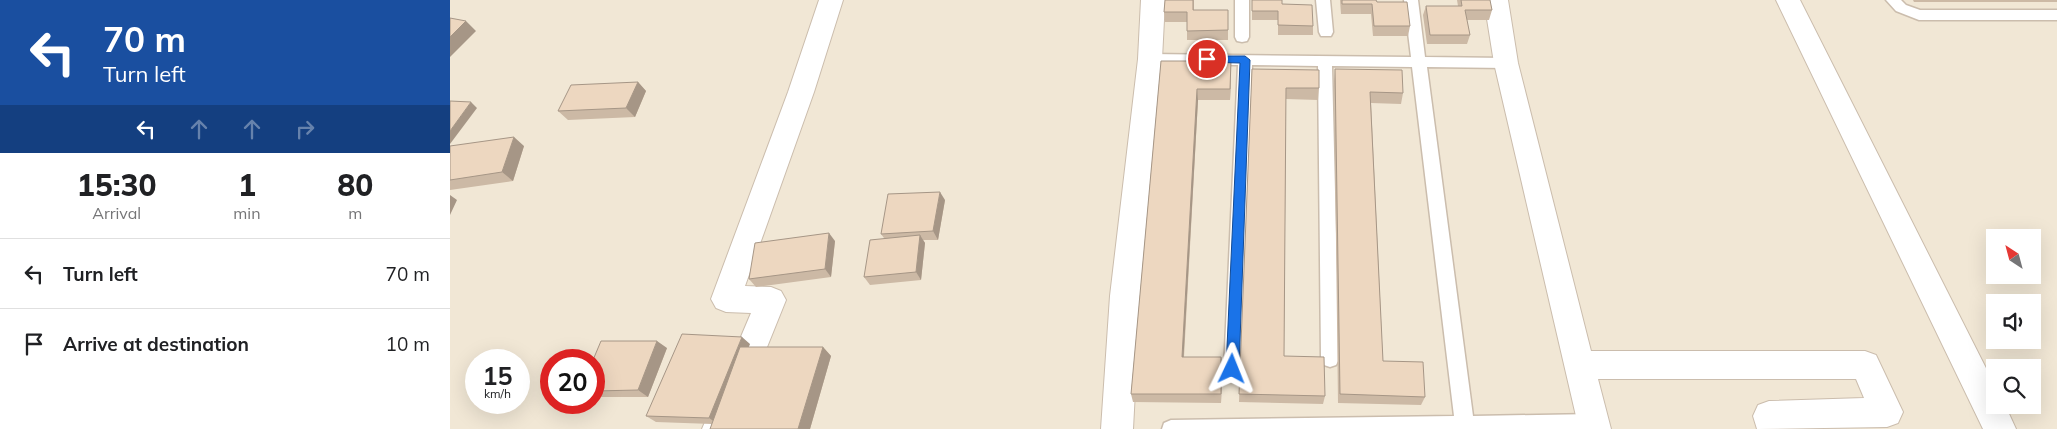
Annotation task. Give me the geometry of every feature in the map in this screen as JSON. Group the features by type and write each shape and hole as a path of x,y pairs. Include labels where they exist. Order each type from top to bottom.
{"street":[{"path":"718,429 771,300 726,299 801,92 831,0"},
{"path":"1117,429 1124,296 1150,58 1153,0"},
{"path":"1496,0 1506,64 1594,426"},
{"path":"1788,0 2000,429"},
{"path":"1580,365 1865,365 1887,412 1769,416 1773,429"}],"lane":[{"path":"1242,0 1242,37"},
{"path":"1323,0 1326,32"},
{"path":"1411,0 1464,427"},
{"path":"1893,0 1901,8 1919,15 2057,15"},
{"path":"1150,58 1506,64"},
{"path":"1232,369 1245,60"},
{"path":"1325,61 1330,359"},
{"path":"1171,429 1594,426"}],"shaded area":[{"path":"450,0 2057,0 2057,429 450,429"}],"building":[{"path":"1165,0 1193,0 1193,10 1228,10 1228,30 1187,31 1187,12 1164,12"},
{"path":"1252,0 1282,0 1282,4 1312,5 1313,26 1278,25 1278,11 1252,11"},
{"path":"1342,0 1407,2 1410,26 1374,26 1372,4 1342,4"},
{"path":"1461,0 1490,0 1492,10 1465,10 1470,35 1430,35 1426,6 1462,6"},
{"path":"450,18 466,21 450,37"},
{"path":"1161,61 1231,61 1230,89 1197,89 1182,357 1221,357 1221,394 1131,394"},
{"path":"1252,69 1319,70 1319,88 1286,88 1284,356 1324,357 1325,396 1239,394"},
{"path":"1335,69 1402,70 1403,93 1370,92 1383,361 1423,362 1425,397 1340,394"},
{"path":"638,82 626,108 558,111 571,85"},
{"path":"450,101 471,102 450,131"},
{"path":"514,137 502,172 450,180 450,146"},
{"path":"940,192 933,231 881,234 888,194"},
{"path":"829,233 825,269 749,279 755,243"},
{"path":"920,235 916,272 864,277 870,240"},
{"path":"682,334 742,337 709,418 646,416"},
{"path":"601,341 657,341 638,390 605,391 605,349 598,349"},
{"path":"740,347 823,347 798,429 710,429"}],"route":[{"path":"1207,59 1245,60 1232,369"}]}
